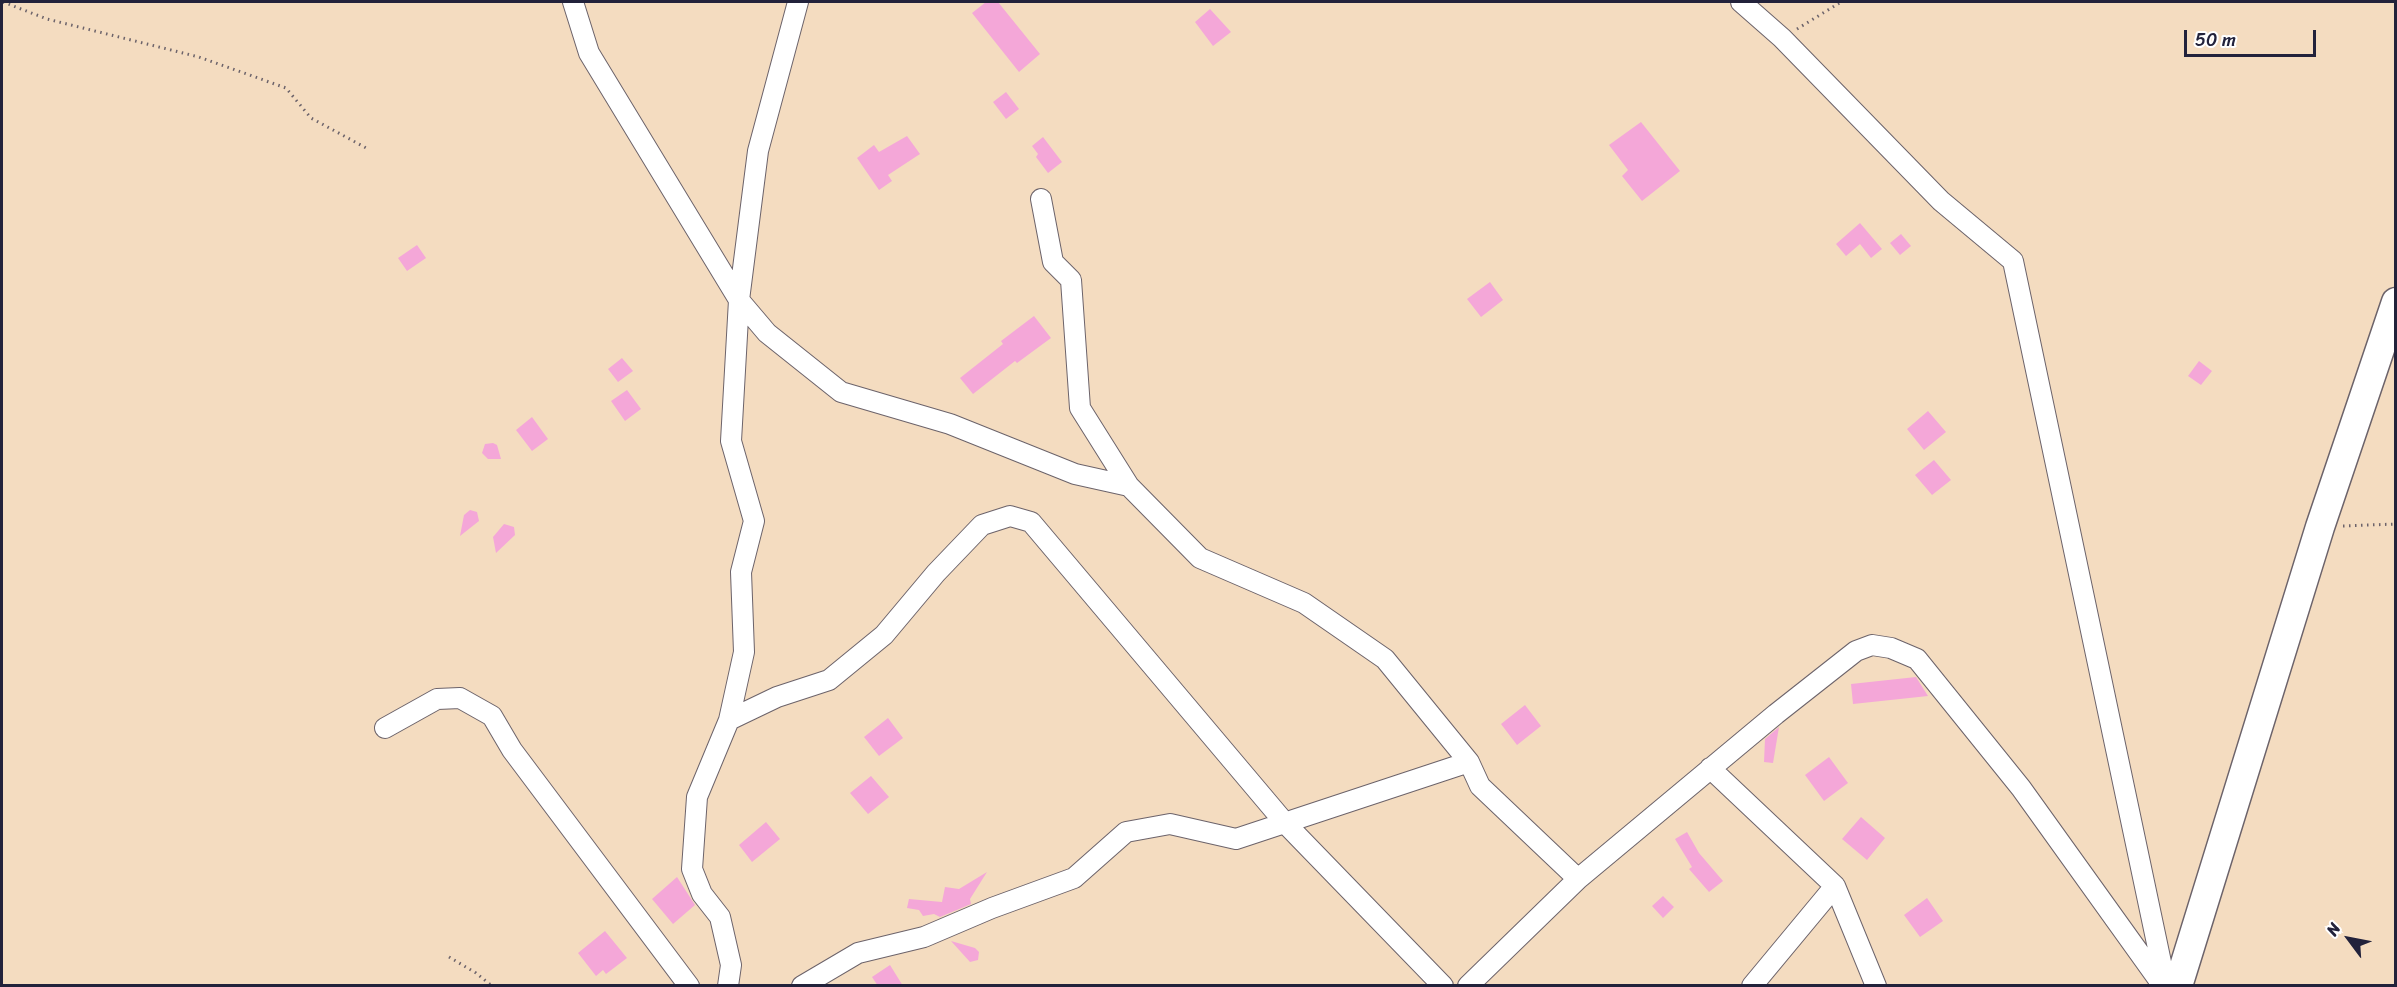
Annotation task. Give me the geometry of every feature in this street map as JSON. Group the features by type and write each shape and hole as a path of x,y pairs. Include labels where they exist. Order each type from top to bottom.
{"main road":[{"path":"2178,986 2320,527 2396,302"}],"street":[{"path":"573,2 588,53 740,300 767,333 841,392 950,424 1075,474 1129,486"},
{"path":"728,986 730,965 720,917 702,894 692,869 697,797 729,720 744,652 741,572 754,521 732,441 740,300 758,152 798,2"},
{"path":"1741,2 1782,38 1941,201 2013,261 2166,986"},
{"path":"1041,198 1053,262 1071,280 1080,408 1129,486 1200,558 1304,603 1385,659 1468,762 1479,786 1578,879"},
{"path":"729,720 777,697 829,680 884,635 936,573 982,525 1010,516 1031,522 1285,823 1443,986"},
{"path":"2166,986 2320,527"},
{"path":"1468,986 1578,879 1710,768 1856,651 1872,645 1891,648 1917,659 2021,788 2166,986"},
{"path":"385,728 437,699 460,698 492,716 512,750 689,986"},
{"path":"802,986 858,952 924,937 992,908 1074,878 1126,832 1170,824 1236,840 1468,762"},
{"path":"1710,768 1835,886 1876,986"},
{"path":"1752,986 1835,886"}],"path":[{"path":"3,2 47,19 200,57 286,88 311,118 368,149"},
{"path":"1782,38 1841,2"},
{"path":"2320,527 2396,524"},
{"path":"449,957 476,973 492,986"}],"building":[{"path":"986,2 998,2 1040,54 1019,72 972,13"},
{"path":"1210,9 1231,32 1213,46 1195,22"},
{"path":"1006,92 1019,109 1006,119 993,102"},
{"path":"1641,122 1680,171 1642,201 1622,176 1628,170 1609,145"},
{"path":"907,136 920,154 888,175 892,181 879,190 857,158 874,145 879,152"},
{"path":"1043,137 1062,162 1048,173 1036,157 1038,154 1032,146"},
{"path":"1860,223 1882,249 1871,258 1860,244 1846,256 1836,244"},
{"path":"1901,234 1911,246 1900,255 1890,243"},
{"path":"417,245 426,258 407,271 398,258"},
{"path":"1490,282 1503,300 1481,317 1467,299"},
{"path":"1034,316 1051,338 1017,363 1015,361 973,394 960,378 1003,344 1001,341"},
{"path":"622,358 633,371 618,382 608,369"},
{"path":"2199,361 2212,371 2201,385 2188,376"},
{"path":"627,390 641,409 625,421 611,401"},
{"path":"1928,411 1946,432 1924,450 1907,429"},
{"path":"532,417 548,439 532,451 516,430"},
{"path":"485,444 497,445 501,459 488,459 482,453"},
{"path":"1934,460 1951,480 1932,495 1915,475"},
{"path":"470,510 477,512 479,521 460,536 464,515"},
{"path":"504,524 514,527 515,535 496,553 493,537"},
{"path":"1916,677 1928,696 1853,704 1851,684"},
{"path":"1525,705 1541,726 1517,745 1501,724"},
{"path":"888,718 903,738 879,756 864,737"},
{"path":"1779,727 1773,763 1764,762 1765,739"},
{"path":"1829,757 1848,783 1824,801 1805,775"},
{"path":"871,776 889,797 868,814 850,793"},
{"path":"1861,817 1885,838 1867,860 1842,839"},
{"path":"766,822 780,839 752,862 739,845"},
{"path":"1687,832 1699,853 1723,881 1709,892 1689,869 1692,867 1675,839"},
{"path":"987,872 970,899 971,904 940,917 934,914 923,916 919,910 907,908 909,899 942,902 945,887 959,889"},
{"path":"677,877 695,905 673,924 652,899"},
{"path":"1663,896 1674,907 1663,918 1652,906"},
{"path":"1927,898 1943,921 1920,937 1904,915"},
{"path":"605,931 627,958 606,974 603,970 596,976 578,953"},
{"path":"951,941 975,948 979,952 978,960 970,962"},
{"path":"890,965 903,986 878,986 872,977"}]}
